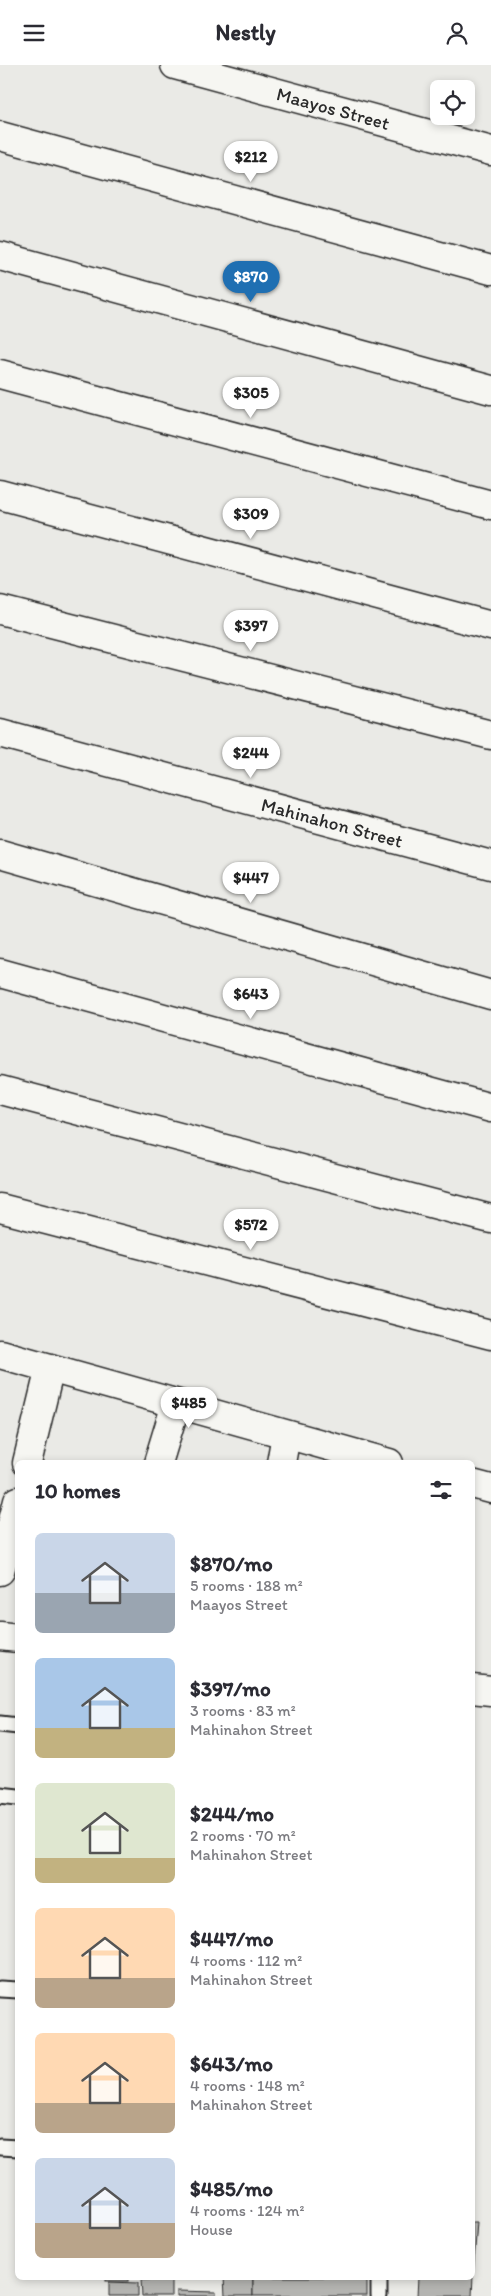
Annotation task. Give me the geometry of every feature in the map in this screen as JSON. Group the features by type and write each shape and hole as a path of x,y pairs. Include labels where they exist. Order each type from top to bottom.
{"street":[{"name":"Maayos Street","path":"175,65 491,151"},
{"path":"0,136 491,270"},
{"path":"0,256 491,390"},
{"path":"0,374 491,505"},
{"path":"0,495 491,626"},
{"path":"0,610 491,735"},
{"name":"Mahinahon Street","path":"0,733 491,865"},
{"path":"0,853 491,995"},
{"path":"0,973 491,1107"},
{"path":"0,1089 491,1219"},
{"path":"0,1207 491,1335"},
{"path":"0,1354 378,1460"},
{"path":"28,1460 50,1368"},
{"path":"159,1460 176,1404"},
{"path":"282,1460 286,1435"},
{"path":"475,1485 491,1489"},
{"path":"0,1571 15,1513"},
{"path":"0,1636 15,1638"},
{"path":"475,1689 491,1691"}],"lane":[{"path":"0,1724 15,1726"},
{"path":"0,1795 15,1797"},
{"path":"0,1989 15,1990"},
{"path":"0,2147 15,2148"},
{"path":"379,2280 379,2296"}],"building":[{"path":"475,2222 477,2222 475,2249"},
{"path":"106,2280 128,2280 128,2281"},
{"path":"141,2280 172,2280 172,2296 142,2296"},
{"path":"224,2280 253,2280 253,2296 225,2296"},
{"path":"253,2280 367,2280 367,2296 253,2296"},
{"path":"418,2280 473,2280 472,2296 417,2296"},
{"path":"109,2282 138,2283 138,2296 109,2296"},
{"path":"177,2291 216,2292 216,2296 177,2296"}]}
